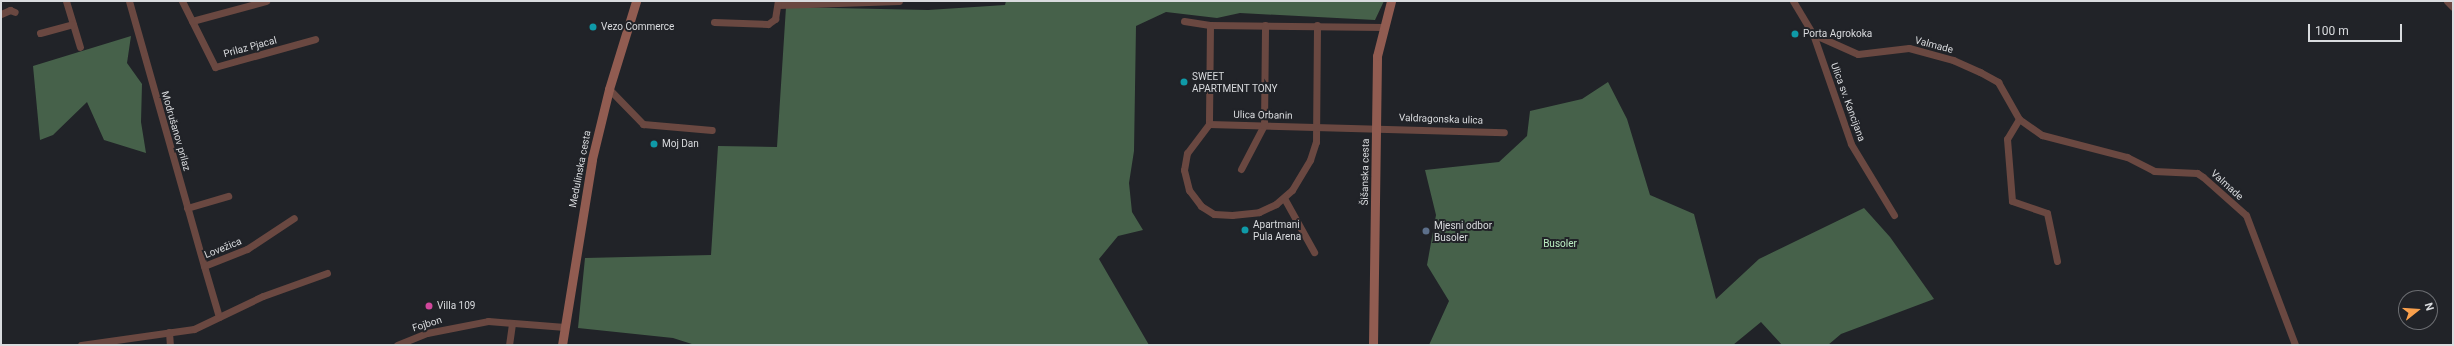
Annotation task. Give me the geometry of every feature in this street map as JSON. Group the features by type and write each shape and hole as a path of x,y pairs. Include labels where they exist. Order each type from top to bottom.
{"main road":[{"name":"Medulinska cesta","path":"562,345 585,198 609,89 636,1"},
{"name":"Šišanska cesta","path":"1373,345 1377,56 1383,27 1391,1"}],"street":[{"path":"66,1 80,47"},
{"name":"Modrušanov prilaz","path":"129,1 204,266"},
{"name":"Prilaz Pjacal","path":"182,1 215,67 315,39"},
{"path":"192,21 266,1"},
{"path":"714,22 768,24 775,19 778,3 899,1"},
{"path":"1793,1 1812,34"},
{"path":"2447,1 2453,7"},
{"path":"1,14 10,10 15,12"},
{"path":"1184,21 1210,25 1317,25 1383,27"},
{"path":"40,33 73,24"},
{"path":"1210,25 1209,124 1187,153 1184,170 1189,190 1201,206 1216,214 1249,214 1268,209 1284,198 1310,160 1316,126 1317,25"},
{"path":"1241,169 1264,125 1265,25"},
{"name":"Valmade","path":"1812,34 1858,54 1909,48 1953,60 1998,82 2019,119 2042,135 2127,157 2146,168 2197,173 2246,215 2295,345"},
{"name":"Ulica sv. Kancijana","path":"1812,34 1851,144 1894,215"},
{"path":"609,89 643,124 712,130"},
{"path":"2019,119 2007,139 2012,201 2047,213 2056,261"},
{"name":"Ulica Orbanin","path":"1209,124 1377,127"},
{"name":"Valdragonska ulica","path":"1377,127 1504,132"},
{"path":"187,208 228,196"},
{"path":"1284,198 1314,252"},
{"name":"Lovežica","path":"219,317 204,266 247,249 294,218"},
{"path":"81,345 194,329 219,317 327,273"},
{"path":"509,345 512,323"},
{"name":"Fojbon","path":"397,345 464,324 512,323 565,327"},
{"path":"169,332 170,345"}],"green space":[{"path":"1006,1 1384,1 1375,20 1240,13 1217,18 1166,12 1136,26 1134,151 1129,183 1132,212 1143,230 1118,236 1099,259 1149,345 695,345 673,338 578,328 585,258 711,255 718,146 777,147 786,7 928,10 1005,5"},
{"path":"131,36 127,63 142,84 141,122 146,153 104,140 87,102 53,135 40,140 33,66"},
{"name":"Busoler","path":"1608,82 1627,119 1650,195 1694,214 1716,299 1759,259 1864,208 1890,237 1934,299 1841,334 1828,345 1782,345 1761,322 1733,345 1429,345 1449,301 1427,265 1436,215 1425,170 1499,162 1527,136 1530,111 1582,99"}],"place":[{"name":"Vezo Commerce","path":"593,27"},
{"name":"Porta Agrokoka","path":"1795,34"},
{"name":"SWEET APARTMENT TONY","path":"1184,82"},
{"name":"Moj Dan","path":"654,144"},
{"name":"Apartmani Pula Arena","path":"1245,230"},
{"name":"Mjesni odbor Busoler","path":"1426,231"},
{"name":"Villa 109","path":"429,306"}]}
